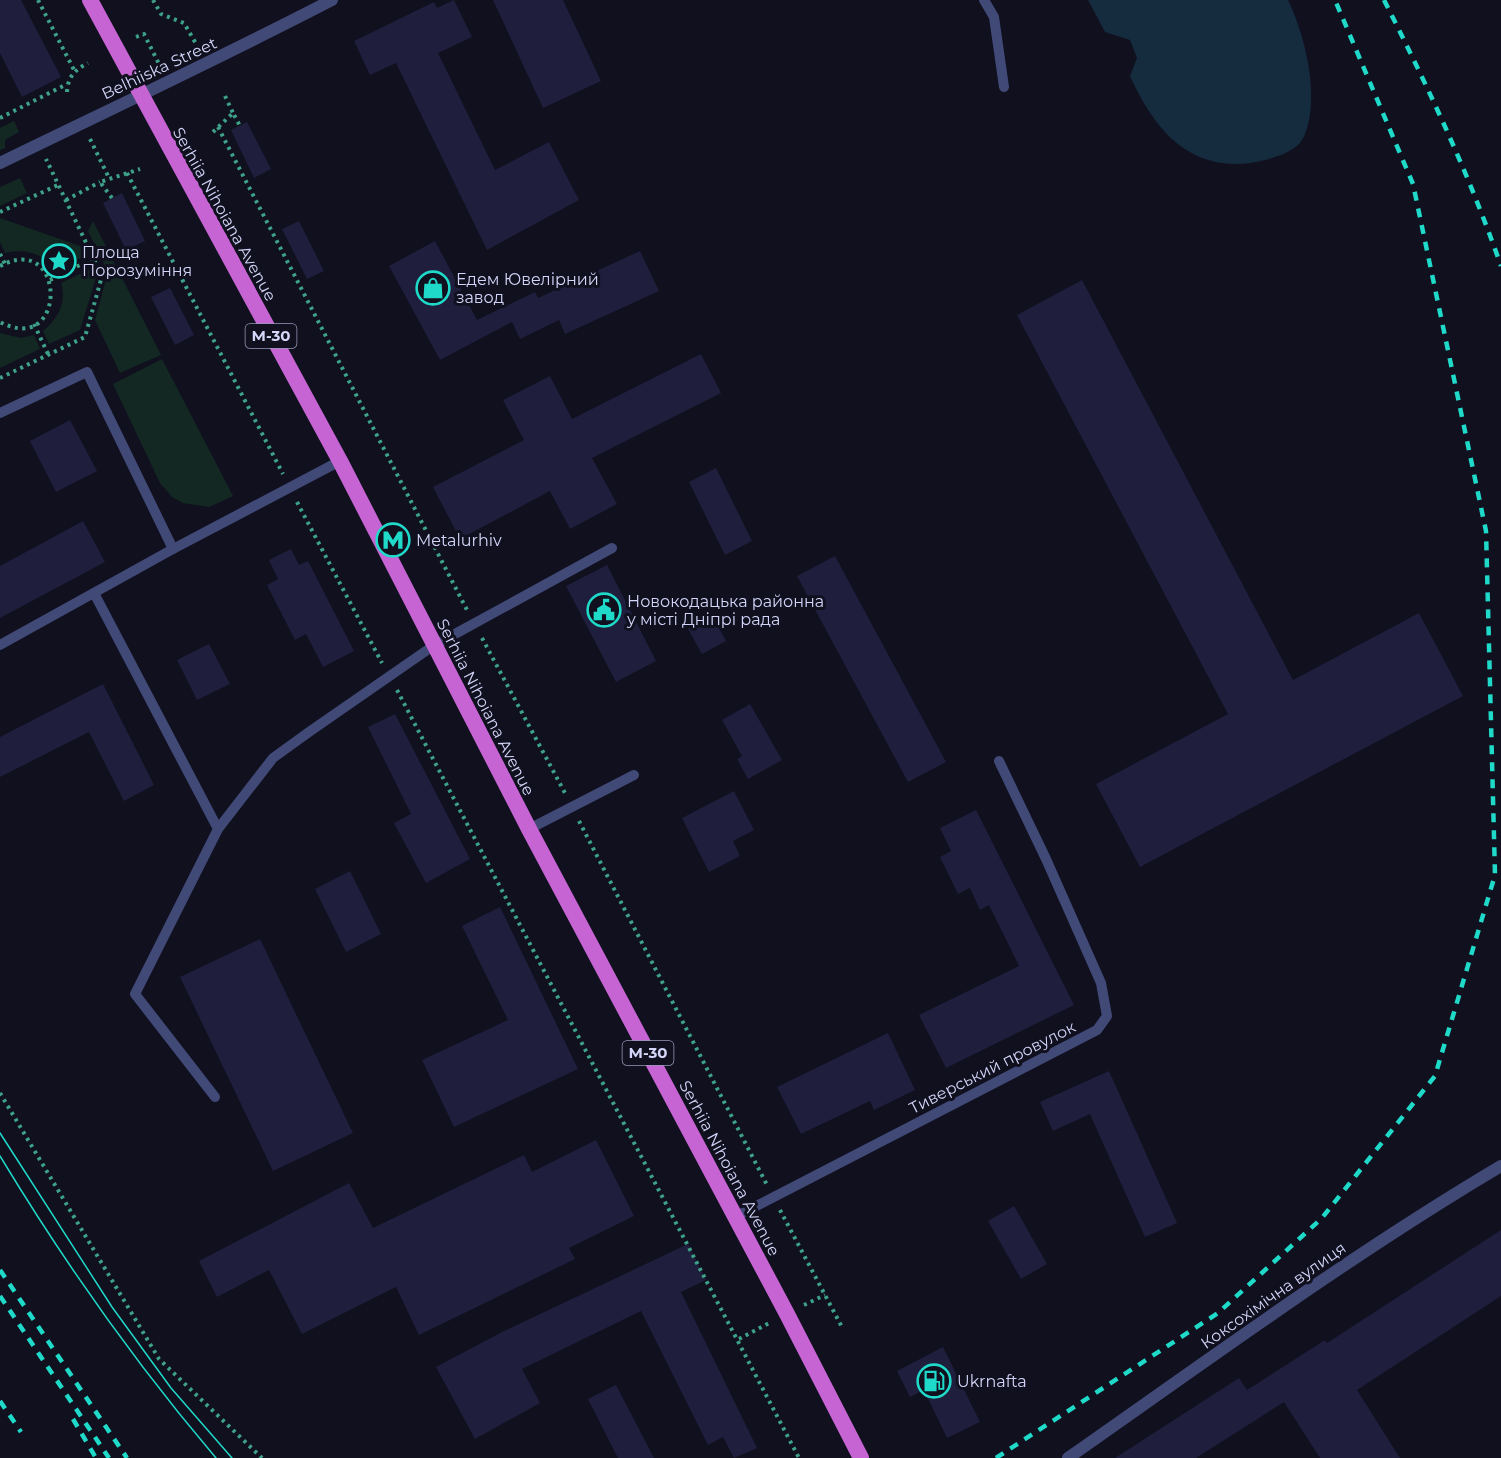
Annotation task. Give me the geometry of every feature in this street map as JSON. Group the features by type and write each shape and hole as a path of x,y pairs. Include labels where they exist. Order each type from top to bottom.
{"highway":[{"name":"Serhiia Nihoiana Avenue","path":"90,0 340,461 529,829 861,1458"},
{"name":"Serhiia Nihoiana Avenue","path":"849,1432 871,1458"}],"street":[{"name":"Belhiiska Street","path":"0,163 210,64 332,0"},
{"name":"Коксохімічна вулиця","path":"1068,1458 1311,1287 1427,1210 1501,1166"}],"lane":[{"path":"984,0 994,17 1004,87"},
{"path":"0,413 87,372 173,549"},
{"path":"0,645 173,549 340,461"},
{"path":"215,1097 135,994 218,829 273,758 434,646 612,548"},
{"path":"94,593 218,829"},
{"name":"Тиверський провулок","path":"735,1216 1097,1030 1107,1016 1101,983 999,761"},
{"path":"529,829 634,775"}],"path":[{"path":"38,0 74,70"},
{"path":"153,0 161,14 184,23 200,49 193,53"},
{"path":"136,38 144,34 161,69 170,65"},
{"path":"67,92 67,84 74,70 88,63"},
{"path":"0,118 67,84"},
{"path":"225,96 240,126"},
{"path":"213,132 233,113"},
{"path":"218,127 843,1329"},
{"path":"90,138 109,178"},
{"path":"0,378 85,337 102,276 39,144"},
{"path":"66,200 109,178 140,169"},
{"path":"127,173 799,1458"},
{"path":"100,182 112,198"},
{"path":"0,212 58,185"},
{"path":"0,254 2,265 23,260 34,264 50,280 52,302 48,312 34,324 21,328 0,322"},
{"path":"50,280 94,258"},
{"path":"34,324 48,354"},
{"path":"0,1093 159,1359 262,1458"}],"green space":[{"path":"14,121 19,132 5,140 5,148 0,150 0,128"},
{"path":"20,178 27,193 0,206 0,187"},
{"path":"0,218 80,246 85,256 55,270 45,259 33,253 19,251 5,253 0,242"},
{"path":"93,221 161,355 120,373 95,320 108,272 88,231"},
{"path":"92,268 96,278 80,330 49,344 43,331 60,310 63,297 61,283"},
{"path":"0,333 21,338 34,335 40,349 0,368"},
{"path":"162,359 233,496 209,507 183,503 172,497 160,483 113,384"}],"water":[{"path":"1088,0 1288,0 1305,48 1311,84 1309,119 1303,139 1290,151 1279,156 1243,164 1221,163 1200,157 1183,148 1153,117 1130,76 1137,58 1130,40 1105,32"}],"building":[{"path":"0,0 21,0 61,77 22,97 0,53"},
{"path":"454,0 472,37 438,53 495,170 549,142 579,200 487,250 396,63 370,75 354,41 434,2 437,8"},
{"path":"493,0 563,0 601,81 543,108"},
{"path":"247,122 271,169 254,178 231,130"},
{"path":"122,193 145,241 126,250 103,203"},
{"path":"299,221 324,271 307,279 282,229"},
{"path":"435,241 477,320 535,292 538,298 640,251 659,291 565,334 559,320 520,339 512,322 440,360 389,266"},
{"path":"1082,280 1293,680 1419,613 1463,696 1140,867 1096,784 1228,714 1017,315"},
{"path":"170,288 194,335 175,345 151,297"},
{"path":"701,354 721,393 592,458 617,504 570,529 550,491 460,539 433,487 524,440 503,400 550,376 572,419"},
{"path":"70,420 97,471 56,492 30,441"},
{"path":"716,468 752,541 725,555 689,482"},
{"path":"83,521 105,562 0,618 0,566"},
{"path":"291,549 299,565 308,561 354,651 323,667 306,634 295,640 267,585 278,579 269,560"},
{"path":"835,556 946,762 908,782 797,576"},
{"name":"Новокодацька районна у місті Дніпрі рада","path":"607,565 656,661 616,682 566,586"},
{"path":"712,615 726,641 702,654 688,629"},
{"path":"209,644 230,684 197,700 177,660"},
{"path":"103,684 154,785 124,801 89,732 0,777 0,737"},
{"path":"750,704 782,760 748,779 737,759 742,756 722,720"},
{"path":"395,714 470,859 426,883 394,823 411,814 368,727"},
{"path":"734,791 754,830 733,841 740,856 709,872 682,818"},
{"path":"976,810 1074,1005 946,1068 919,1015 1019,966 989,905 980,910 970,888 958,894 940,857 951,851 940,828"},
{"path":"350,871 381,934 346,952 315,889"},
{"path":"500,907 578,1069 454,1127 422,1060 508,1020 462,926"},
{"path":"260,939 353,1133 273,1171 180,977"},
{"path":"888,1033 915,1090 874,1110 870,1101 801,1134 777,1087"},
{"path":"1109,1071 1177,1223 1145,1237 1090,1114 1053,1131 1040,1102"},
{"path":"596,1140 634,1216 569,1248 575,1259 419,1335 396,1287 302,1334 269,1270 217,1297 199,1261 349,1183 373,1228 524,1155 532,1172"},
{"path":"1014,1206 1047,1264 1021,1279 988,1221"},
{"path":"1501,1230 1501,1296 1357,1390 1400,1458 1320,1458 1284,1402 1196,1458 1115,1458 1239,1378 1247,1390 1325,1340 1327,1343"},
{"path":"688,1244 706,1280 681,1292 757,1448 734,1458 723,1437 708,1445 641,1311 522,1369 540,1403 475,1439 436,1367 502,1332"},
{"path":"943,1347 980,1422 947,1438 924,1390 910,1397 897,1371"},
{"path":"616,1385 654,1458 618,1458 588,1399"}],"tram line":[{"path":"0,1133 112,1307 171,1388 232,1458"},
{"path":"0,1156 102,1312 216,1458"}],"railway":[{"path":"996,1458 1218,1313 1322,1218 1435,1076 1495,875 1486,531 1413,184 1335,0"},
{"path":"1384,0 1447,131 1501,266"},
{"path":"0,1270 127,1458"},
{"path":"0,1296 109,1458"},
{"path":"0,1401 21,1432"},
{"path":"73,1419 96,1458"}],"place":[{"name":"Площа Порозуміння","path":"59,261"},
{"name":"Едем Ювелірний завод","path":"433,288"},
{"name":"Metalurhiv","path":"393,540"},
{"name":"Новокодацька районна у місті Дніпрі рада","path":"604,610"},
{"name":"Ukrnafta","path":"934,1381"}]}
